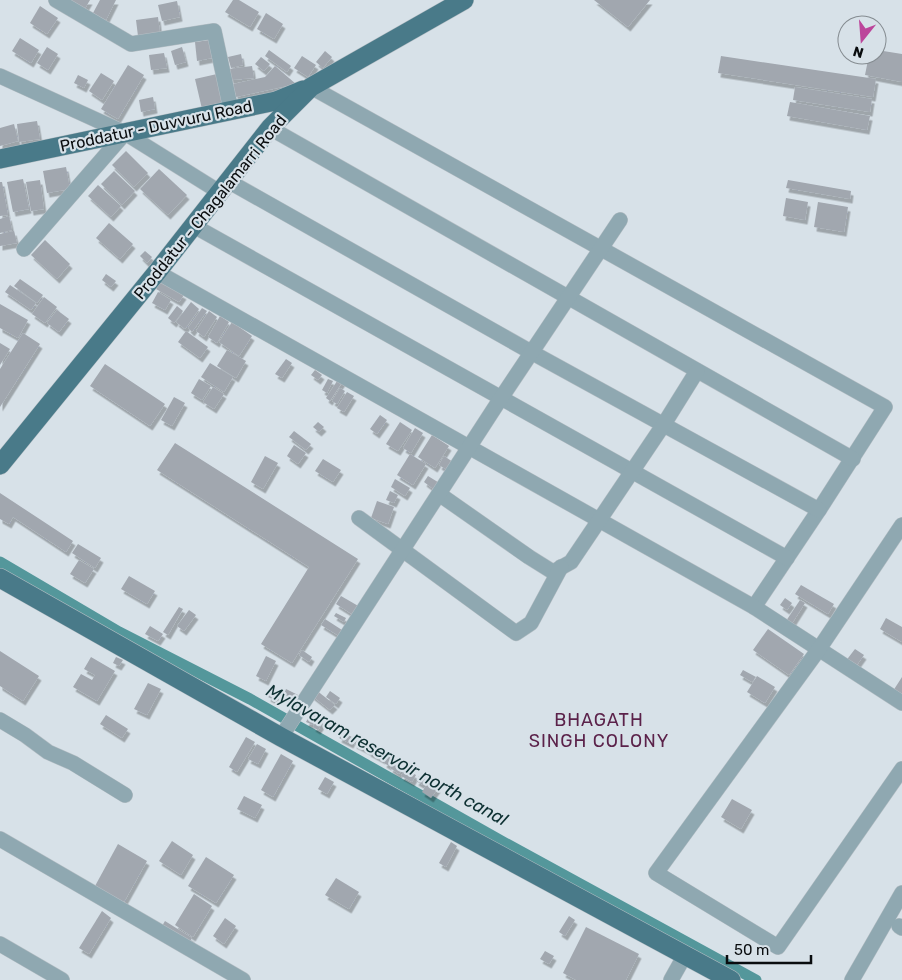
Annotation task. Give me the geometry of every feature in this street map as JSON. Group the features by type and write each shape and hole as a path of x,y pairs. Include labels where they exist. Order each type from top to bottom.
{"main road":[{"name":"Proddatur - Chagalamarri Road","path":"0,465 194,226 270,128 311,87 464,0"},
{"name":"Proddatur - Duvvuru Road","path":"0,159 276,100 311,87"},
{"path":"0,578 281,737 731,980"}],"street":[{"path":"56,0 132,44 214,31 231,110"},
{"path":"3,80 125,133 532,352 819,510"},
{"path":"311,87 885,407 853,459 754,607"},
{"path":"270,128 853,459"},
{"path":"24,249 125,133"},
{"path":"281,737 501,398 620,220"},
{"path":"194,226 786,558"},
{"path":"157,272 754,607 902,703"},
{"path":"439,494 553,572 571,562 698,370"},
{"path":"360,518 516,633 531,623 561,567"},
{"path":"902,525 819,649 656,873 778,947 902,770"},
{"path":"0,720 48,752 73,763 125,795"},
{"path":"0,838 243,980"},
{"path":"852,980 902,893"},
{"path":"0,944 62,980"},
{"path":"671,980 685,955"}],"building":[{"path":"63,0 90,0 83,12"},
{"path":"100,0 116,0 106,20 93,13"},
{"path":"233,0 239,0 259,12 250,27 225,12"},
{"path":"594,0 650,0 628,27"},
{"path":"177,1 180,17 162,21 158,5"},
{"path":"40,6 58,18 47,34 30,23"},
{"path":"266,13 283,24 274,39 257,29"},
{"path":"158,17 160,33 138,36 136,20"},
{"path":"20,38 39,50 31,63 12,51"},
{"path":"209,40 212,58 197,61 195,42"},
{"path":"47,47 58,54 48,70 37,63"},
{"path":"182,47 186,62 175,65 171,51"},
{"path":"269,50 291,66 287,72 265,56"},
{"path":"325,51 332,57 323,68 316,62"},
{"path":"887,52 902,54 902,82 865,75 867,65 887,65"},
{"path":"164,53 167,68 151,70 149,55"},
{"path":"241,54 243,65 231,68 228,57"},
{"path":"302,56 316,65 308,77 294,68"},
{"path":"721,56 876,79 873,97 718,73"},
{"path":"261,57 270,64 264,71 255,64"},
{"path":"128,65 144,75 118,119 101,109"},
{"path":"252,66 254,78 231,80 229,69"},
{"path":"275,66 296,84 236,97 233,84 265,77"},
{"path":"101,73 114,81 102,100 89,91"},
{"path":"217,74 224,104 202,109 195,79"},
{"path":"78,75 88,80 84,88 74,83"},
{"path":"795,87 872,99 870,112 793,100"},
{"path":"153,97 155,109 141,112 139,100"},
{"path":"790,102 870,116 867,130 787,116"},
{"path":"37,121 40,139 19,142 17,124"},
{"path":"14,124 18,141 0,146 0,128"},
{"path":"126,151 148,173 134,187 112,165"},
{"path":"66,167 70,189 47,193 43,171"},
{"path":"159,169 187,195 168,215 140,189"},
{"path":"114,171 135,191 122,205 101,184"},
{"path":"23,179 29,209 13,212 7,182"},
{"path":"40,180 44,209 31,211 26,182"},
{"path":"788,180 851,191 850,199 786,188"},
{"path":"0,182 2,182 8,215 0,216"},
{"path":"98,185 121,206 111,217 88,196"},
{"path":"786,198 808,202 805,220 783,216"},
{"path":"818,202 848,207 844,232 814,227"},
{"path":"9,216 12,230 0,233 0,219"},
{"path":"109,223 133,244 120,259 96,238"},
{"path":"14,231 17,243 0,246 0,234"},
{"path":"45,240 70,264 57,279 31,255"},
{"path":"145,251 152,257 147,263 140,256"},
{"path":"106,274 116,281 111,287 102,280"},
{"path":"20,279 43,295 37,303 14,286"},
{"path":"160,281 184,295 179,302 156,289"},
{"path":"10,285 36,303 31,310 5,292"},
{"path":"158,292 171,300 165,310 152,303"},
{"path":"44,297 57,307 45,323 32,314"},
{"path":"191,302 199,309 185,329 176,322"},
{"path":"0,304 28,320 18,338 0,328"},
{"path":"177,306 183,311 174,323 168,318"},
{"path":"202,308 207,311 192,332 188,328"},
{"path":"57,310 69,319 59,332 47,323"},
{"path":"209,311 217,317 204,337 196,331"},
{"path":"220,316 229,322 217,343 208,337"},
{"path":"232,322 252,336 239,356 219,342"},
{"path":"186,331 208,347 200,358 178,342"},
{"path":"23,333 40,344 0,407 0,369"},
{"path":"0,343 10,349 0,365"},
{"path":"227,350 246,361 236,378 217,366"},
{"path":"286,359 292,363 282,378 275,374"},
{"path":"210,363 233,377 224,392 201,377"},
{"path":"105,364 165,404 150,426 90,386"},
{"path":"315,370 322,375 318,380 311,375"},
{"path":"339,378 343,381 330,401 326,398"},
{"path":"199,379 211,386 202,400 191,393"},
{"path":"328,379 333,381 327,393 322,390"},
{"path":"213,387 224,394 214,409 203,402"},
{"path":"340,388 345,391 337,404 332,401"},
{"path":"347,392 354,396 344,412 337,408"},
{"path":"174,397 185,403 172,426 161,420"},
{"path":"380,415 387,420 377,434 370,429"},
{"path":"318,422 324,427 319,432 313,427"},
{"path":"400,422 412,430 398,451 386,444"},
{"path":"415,428 423,433 411,453 403,448"},
{"path":"294,431 311,444 306,450 289,437"},
{"path":"432,435 449,446 435,468 418,457"},
{"path":"175,443 358,559 292,663 261,644 309,567 157,470"},
{"path":"294,445 306,453 298,464 287,456"},
{"path":"410,454 426,464 413,485 397,475"},
{"path":"265,456 278,463 263,489 251,482"},
{"path":"444,456 453,462 447,470 439,465"},
{"path":"323,459 341,470 333,482 315,471"},
{"path":"428,476 441,484 436,491 424,482"},
{"path":"395,479 410,488 405,496 391,487"},
{"path":"390,491 398,495 394,503 386,500"},
{"path":"0,493 73,541 66,552 13,517 9,524 0,519"},
{"path":"377,501 394,507 388,524 371,518"},
{"path":"78,544 101,558 95,568 72,553"},
{"path":"79,560 94,569 85,583 70,574"},
{"path":"129,576 155,591 147,604 121,589"},
{"path":"801,585 834,604 828,614 795,594"},
{"path":"341,596 360,607 355,616 336,604"},
{"path":"785,598 792,603 787,610 780,605"},
{"path":"800,600 805,603 791,625 786,621"},
{"path":"179,607 183,609 168,635 163,632"},
{"path":"189,610 196,615 184,631 177,626"},
{"path":"336,613 346,618 344,622 334,616"},
{"path":"886,618 902,627 902,642 880,629"},
{"path":"325,619 342,630 339,636 321,625"},
{"path":"150,626 163,634 158,641 145,634"},
{"path":"768,629 804,654 789,675 753,650"},
{"path":"855,649 864,655 854,669 845,662"},
{"path":"302,650 312,657 309,662 299,655"},
{"path":"0,651 39,676 23,701 0,686"},
{"path":"266,656 276,661 266,681 256,676"},
{"path":"91,657 115,671 97,701 73,687 81,674 92,680 95,675 84,669"},
{"path":"116,657 123,660 119,666 113,663"},
{"path":"743,670 756,677 752,682 740,675"},
{"path":"757,676 775,687 765,703 747,692"},
{"path":"902,677 902,697 893,691"},
{"path":"148,683 161,689 147,715 134,709"},
{"path":"286,689 298,695 295,702 282,696"},
{"path":"316,690 335,705 330,710 311,695"},
{"path":"271,691 279,695 276,701 268,697"},
{"path":"330,691 340,698 336,704 326,697"},
{"path":"311,713 317,717 313,725 306,722"},
{"path":"106,715 128,729 122,738 100,724"},
{"path":"319,718 324,721 318,730 313,727"},
{"path":"342,732 354,738 351,744 339,738"},
{"path":"246,737 255,742 237,772 229,767"},
{"path":"357,740 370,747 368,751 354,744"},
{"path":"257,744 266,749 258,764 248,759"},
{"path":"371,747 386,755 383,760 368,752"},
{"path":"281,754 293,761 273,797 261,790"},
{"path":"388,756 393,759 389,766 384,763"},
{"path":"394,761 404,768 399,774 390,768"},
{"path":"405,769 416,775 412,782 401,776"},
{"path":"419,776 426,779 423,785 416,781"},
{"path":"325,777 334,782 327,794 318,789"},
{"path":"428,782 438,788 431,798 422,792"},
{"path":"244,796 262,805 255,818 237,809"},
{"path":"732,799 752,810 741,829 721,817"},
{"path":"172,841 193,855 181,875 159,861"},
{"path":"451,842 457,846 446,867 439,863"},
{"path":"118,844 147,861 124,902 95,886"},
{"path":"206,857 234,875 216,903 188,886"},
{"path":"336,878 359,892 349,909 325,895"},
{"path":"194,894 212,906 193,937 175,925"},
{"path":"102,911 111,918 89,954 79,948"},
{"path":"569,916 575,920 565,936 559,932"},
{"path":"225,918 236,926 224,944 213,936"},
{"path":"165,921 192,938 189,943 162,926"},
{"path":"586,927 639,954 626,980 576,980 563,973"},
{"path":"545,951 554,956 549,964 540,959"}],"waterway":[{"name":"Mylavaram reservoir north canal","path":"0,562 119,632 250,699 505,843 756,980"}],"district":[{"name":"BHAGATH SINGH COLONY","path":"599,730"}]}
